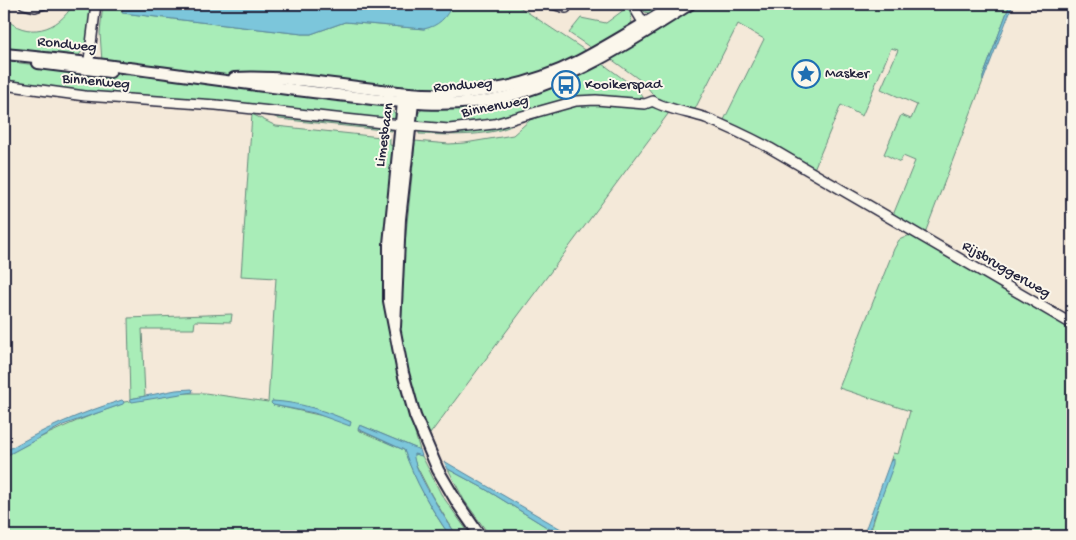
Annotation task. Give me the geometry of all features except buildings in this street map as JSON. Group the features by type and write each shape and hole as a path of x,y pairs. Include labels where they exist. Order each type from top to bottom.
{"main road":[{"name":"Rondweg","path":"4,59 141,69 156,73 216,79 240,84 408,99 439,104 479,102 539,87 582,68 677,4"},
{"name":"Rondweg","path":"645,27 690,4"},
{"name":"Rondweg","path":"4,54 88,66"},
{"name":"Limesbaan","path":"408,99 388,261 388,294 415,416 438,470 480,536"}],"street":[{"path":"24,4 35,7 44,4"},
{"path":"88,66 96,4"},
{"path":"552,4 566,8"},
{"path":"632,4 645,27"},
{"name":"Binnenweg","path":"4,85 85,96 216,104 405,129 449,129 483,126 507,122 582,100 645,104 653,101 659,105 707,119 742,134 796,162 927,239"},
{"name":"Rijsbruggerweg","path":"927,239 1072,324"}],"green space":[{"path":"73,4 92,4 86,40 81,53 77,57 4,51 4,17 22,28 42,29 59,21"},
{"path":"103,4 124,4 123,13 311,34 345,22 424,29 450,9 452,4 515,4 589,53 520,81 451,92 273,76 218,75 102,62 100,33"},
{"path":"622,4 626,4 631,16 631,25 594,50 569,33 581,18 606,23 625,9"},
{"path":"638,4 673,4 652,14 645,12"},
{"path":"695,4 1010,4 925,233 893,215 915,161 903,156 900,162 884,154 901,115 911,119 917,105 881,89 898,50 891,48 862,116 841,105 814,169 723,122 764,39 738,24 694,111 659,102 644,83 607,56"},
{"path":"4,61 101,73 169,78 254,88 290,95 385,106 395,113 398,123 107,95 4,82"},
{"path":"599,61 637,89 643,99 602,97 506,118 452,125 415,124 417,115 427,107 459,106"},
{"path":"578,103 671,110 430,434 419,410 400,337 400,288 415,141 449,144 513,135 530,120"},
{"path":"267,113 392,127 392,131 279,119"},
{"path":"252,114 276,126 390,138 390,145 394,146 387,210 384,295 400,385 420,450 360,425 358,430 404,450 424,494 450,536 4,536 4,457 33,441 124,402 183,393 205,393 268,402 276,278 241,276","holes":["272,401 313,408 351,422 273,405"]},
{"path":"519,121 510,126 485,133 457,135 419,134 419,130"},
{"path":"910,235 1072,329 1072,536 869,536 893,459 890,462 893,453 898,454 910,411 839,388 894,249 899,240"},
{"path":"232,314 231,322 195,321 194,329 142,329 145,396 130,399 128,318"},
{"path":"416,453 422,456 441,494 471,536 457,536 432,496 414,461 413,455"},
{"path":"448,469 485,489 561,536 490,536 464,500"}],"water":[{"path":"124,4 452,4 441,21 434,26 424,29 345,22 311,34 302,34 122,13"},
{"path":"1010,4 1013,4 983,81 983,77"},
{"path":"192,389 193,392 132,402 130,399 176,390"},
{"path":"122,400 123,404 63,425 4,457 4,452 47,429 76,416"},
{"path":"272,401 302,405 332,414 351,422 350,426 314,413 273,405"},
{"path":"360,425 420,450 422,456 414,454 418,470 431,495 457,536 450,536 436,516 418,484 404,450 358,429"},
{"path":"894,459 894,464 869,536 863,536 890,462"},
{"path":"444,461 573,536 561,536 485,489 448,469"}],"place":[{"name":"Masker","path":"806,74"},
{"name":"Kooikerspad","path":"566,85"}]}
